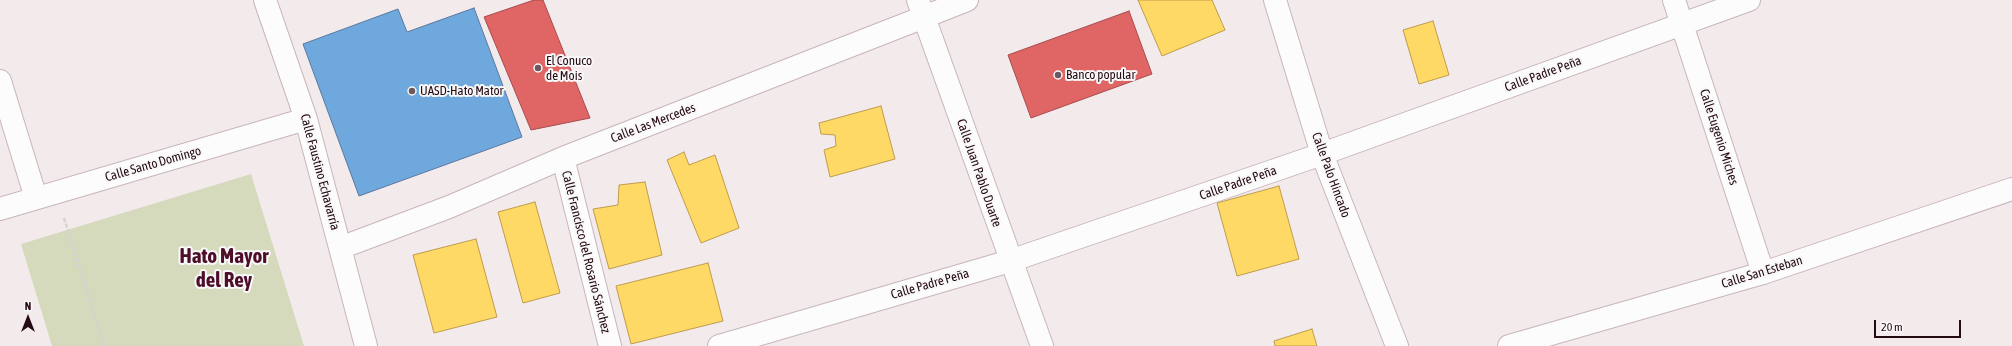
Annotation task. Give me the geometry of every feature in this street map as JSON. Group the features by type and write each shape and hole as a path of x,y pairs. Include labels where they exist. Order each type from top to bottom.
{"street":[{"name":"Calle Faustino Echavarría","path":"265,0 306,119 366,346"},
{"name":"Calle Las Mercedes","path":"340,248 449,208 563,158 921,8 967,0"},
{"name":"Calle Palo Hincado","path":"1275,0 1322,154 1397,346"},
{"name":"Calle Eugenio Miches","path":"1674,0 1763,273"},
{"name":"Calle Padre Peña","path":"719,346 1010,261 1322,154 1682,23 1750,0"},
{"name":"Calle Juan Pablo Duarte","path":"921,8 1010,261 1042,346"},
{"path":"0,81 36,198"},
{"name":"Calle Santo Domingo","path":"0,209 306,119"},
{"name":"Calle Francisco del Rosario Sánchez","path":"563,158 610,346"},
{"name":"Calle San Esteban","path":"1509,346 1763,273 2012,190"}],"path":[{"path":"57,192 104,346"}],"green space":[{"path":"251,174 304,346 52,346 21,244"}],"building: Homes":[{"path":"1138,0 1212,0 1225,30 1162,56"},
{"path":"1433,21 1449,75 1419,84 1403,30"},
{"path":"881,106 895,159 830,177 824,150 836,146 835,135 821,134 819,123"},
{"path":"684,152 689,165 715,155 739,228 701,243 667,160"},
{"path":"645,182 662,255 609,269 593,209 618,205 619,185"},
{"path":"1279,186 1299,259 1237,276 1217,203"},
{"path":"535,202 560,293 523,303 498,212"},
{"path":"476,239 497,317 434,333 413,255"},
{"path":"708,263 723,321 631,344 616,286"},
{"path":"1312,329 1317,346 1275,346 1274,341"}],"building: Shops":[{"name":"El Conuco de Mois","path":"534,0 543,0 590,118 531,130 484,17"},
{"path":"1129,11 1152,74 1031,118 1008,55"}],"building: Schools":[{"name":"UASD-Hato Mator","path":"474,8 522,137 359,196 303,44 398,9 407,32"}],"place":[{"name":"El Conuco de Mois","path":"538,68"},
{"name":"Banco popular","path":"1058,75"},
{"name":"UASD-Hato Mator","path":"412,91"}],"district":[{"name":"Hato Mayor del Rey","path":"224,268"}]}
